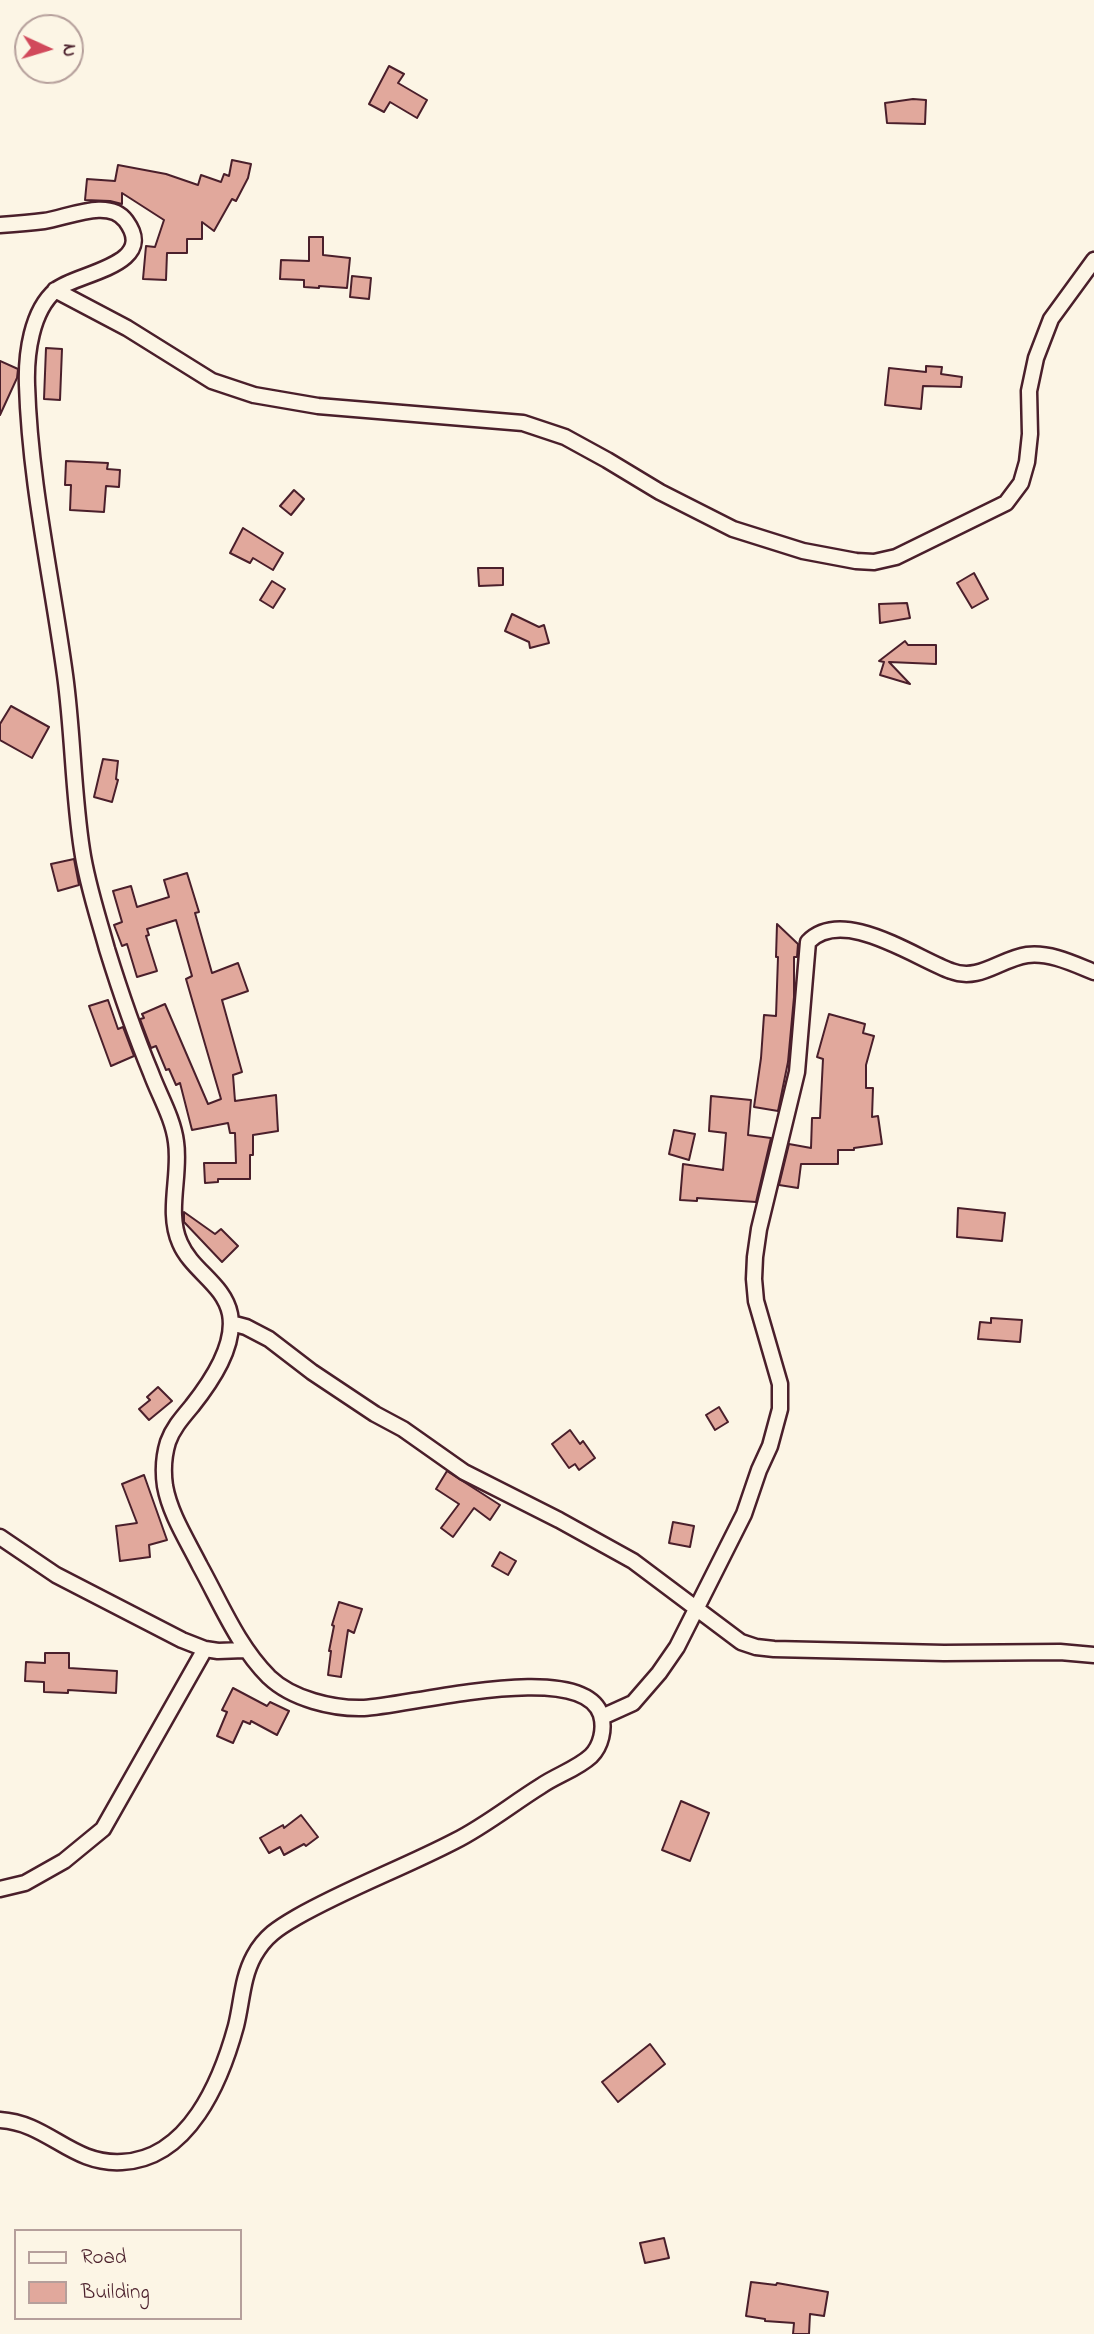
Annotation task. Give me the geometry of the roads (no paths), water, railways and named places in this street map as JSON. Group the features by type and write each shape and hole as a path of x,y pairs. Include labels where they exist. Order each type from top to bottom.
{"street":[{"path":"0,225 61,219 92,210 112,211 123,217 132,232 130,251 123,260 112,267 73,279 55,290 42,306 26,365 29,440 74,744 78,821 83,856 121,996 168,1114 176,1142 174,1213 178,1240 194,1266 214,1284 228,1304 231,1323 226,1350 213,1376 176,1425 165,1450 165,1485 174,1517 244,1650 277,1685 317,1702 358,1708 492,1689 536,1687 578,1693 597,1705 602,1717 599,1745 584,1761 540,1786 461,1839 325,1902 271,1932 260,1946 243,1982 239,2015 215,2089 177,2138 133,2162 110,2163 87,2159 34,2128 16,2121 0,2120"},
{"path":"55,290 127,328 212,381 254,395 318,406 523,423 565,437 660,492 733,529 803,551 874,562 896,557 994,509 1006,502 1021,483 1027,462 1030,435 1029,391 1036,358 1051,318 1094,260"},
{"path":"602,1717 633,1703 677,1647 744,1514 770,1446 780,1409 780,1384 756,1301 754,1268 759,1229 797,1072 808,942 823,932 835,929 881,937 945,969 968,976 1028,955 1065,960 1094,972"},
{"path":"231,1323 246,1327 268,1339 312,1372 464,1472 633,1561 741,1642 756,1647 944,1653 1060,1652 1094,1655"},
{"path":"0,1537 56,1575 182,1640 205,1649 244,1650"},
{"path":"0,1889 25,1883 64,1861 103,1829 205,1649"}]}
